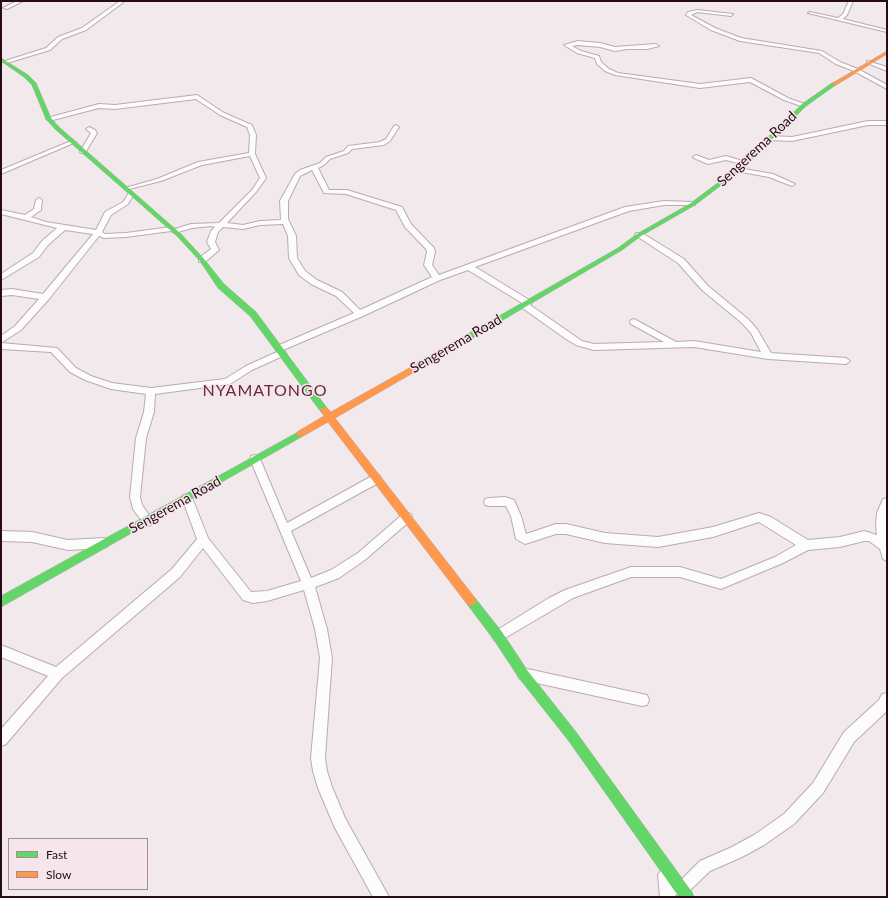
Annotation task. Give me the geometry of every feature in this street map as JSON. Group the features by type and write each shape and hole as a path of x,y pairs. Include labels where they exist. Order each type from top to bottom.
{"main road":[{"name":"Sengerema Road","path":"1,602 330,418 620,249 639,235 693,204 746,163 804,105 841,79 887,52"},
{"path":"4,64 26,76 34,84 50,119 57,128 173,230 202,260 221,286 252,314 281,350 376,479 498,636 523,674 572,736 664,865"}],"street":[{"path":"1,4 3,10 22,1"},
{"path":"4,64 48,49 60,38 84,29 123,1"},
{"path":"840,19 845,15 851,1"},
{"path":"731,15 697,11 688,14 696,21 719,32 753,42 820,52 838,63 856,70 887,87"},
{"path":"810,13 887,31"},
{"path":"656,46 615,49 578,42 567,45 579,52 597,57 599,63 607,70 617,74 700,86 751,80 786,99 804,105"},
{"path":"869,62 887,69"},
{"path":"50,119 99,106 115,107 198,97 222,114 250,126 253,135 252,154 263,178 254,191 220,224 215,231 211,242 215,250 202,260"},
{"path":"770,138 792,139 841,128 868,124 887,124"},
{"path":"360,314 331,289 319,285 302,273 293,258 292,236 283,212 285,198 297,175 304,169 325,163 328,158 346,152 350,147 367,147 382,144 388,140 396,127"},
{"path":"83,152 94,133 93,130 89,128"},
{"path":"1,172 29,159 73,142"},
{"path":"1,340 18,328 46,297 98,233 108,214 126,203 129,191 200,163 252,154"},
{"path":"696,157 708,162 726,158 746,163"},
{"path":"314,167 326,192 347,192 399,209 408,225 430,248 431,252 428,265 437,278"},
{"path":"738,170 771,175 792,184"},
{"path":"26,217 36,210 40,200"},
{"path":"1,346 54,350 73,370 88,378 111,386 151,391 227,382 281,350 437,278 628,209 664,203 693,204"},
{"path":"1,212 26,217 62,228 98,233 104,236 173,230 191,226 220,224 243,226 260,223 286,222"},
{"path":"1,278 36,255 45,243 62,228"},
{"path":"639,235 681,261 705,288 745,321 754,331 768,356"},
{"path":"469,267 526,304 569,337 579,343 594,347 630,347 674,344 711,346 768,356 846,361"},
{"path":"1,293 12,292 46,297"},
{"path":"634,322 674,344"},
{"path":"148,520 137,506 135,497 141,438 149,412 151,391"},
{"path":"255,459 286,529 308,584 321,629 326,658 318,758 320,771 325,788 340,823 381,897"},
{"path":"286,529 376,479"},
{"path":"187,498 203,540 247,596 259,598 320,580 348,566 407,517"},
{"path":"489,502 505,501 510,503 516,516 520,536 525,539 556,529 566,529 612,539 658,542 713,532 759,517 767,520 806,545"},
{"path":"886,551 881,525 882,513 887,502"},
{"path":"1,536 32,537 68,545 106,542"},
{"path":"498,636 553,602 569,594 631,572 680,572 721,584 779,560 806,545 840,542 864,536 871,537 886,551"},
{"path":"1,739 58,674 176,573 203,540"},
{"path":"1,651 58,674"},
{"path":"523,674 642,700"},
{"path":"664,865 679,894 705,866 737,852 759,840 789,819 818,788 850,737 884,705 887,699"}],"traffic: fast":[{"path":"1,59 26,76 34,84 49,119 57,128 179,235 202,260 221,286 253,314 324,410"},
{"path":"420,365 620,249 639,235 693,204 738,170 804,105 834,84"},
{"path":"1,602 300,434"},
{"path":"471,601 498,636 523,674 572,736 687,897"}],"traffic: slow":[{"path":"834,84 887,52"},
{"path":"300,434 420,365"},
{"path":"324,410 471,601"}],"district":[{"name":"NYAMATONGO","path":"265,391"}]}
